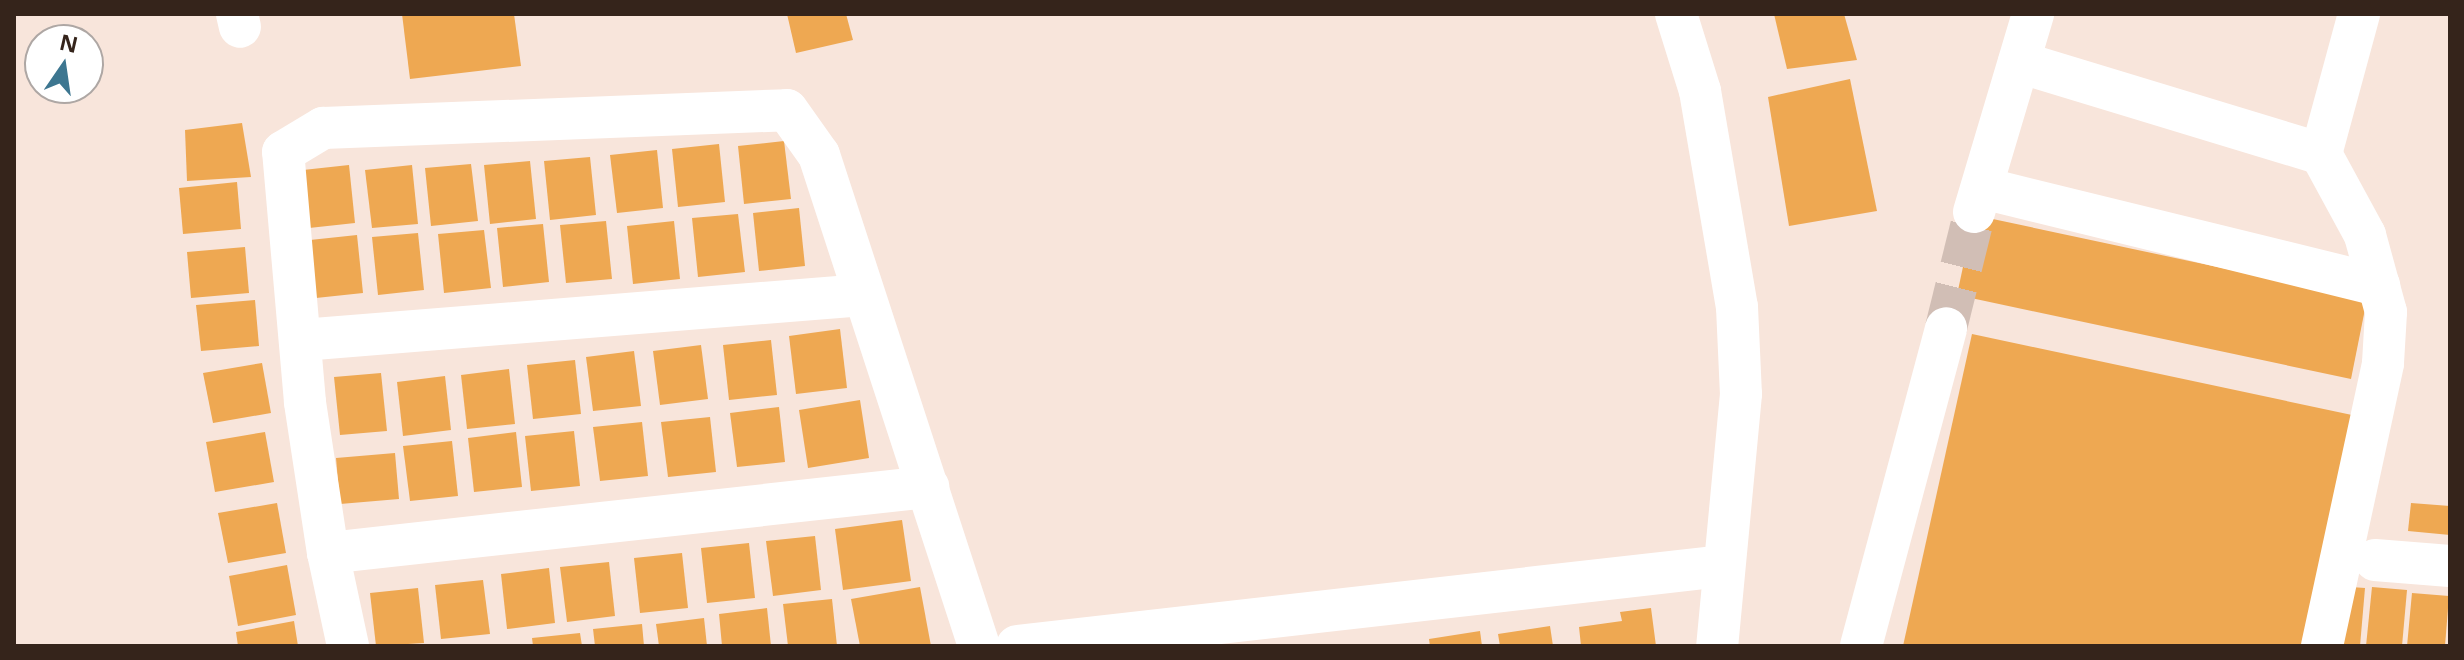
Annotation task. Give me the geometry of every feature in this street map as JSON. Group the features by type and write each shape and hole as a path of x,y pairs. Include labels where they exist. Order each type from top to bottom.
{"street":[{"path":"1676,14 1700,91 1737,307 1741,394 1722,566 1717,646"},
{"path":"2033,14 1978,201 2379,285"},
{"path":"2322,646 2383,363 2386,312 2365,235 2321,154 2359,14"},
{"path":"2019,62 2321,154"},
{"path":"348,646 328,553 305,402 302,340 283,152 323,128 787,110 819,155 979,646"},
{"path":"302,340 863,295"},
{"path":"1861,646 1946,328"},
{"path":"328,553 928,487"},
{"path":"2375,560 2450,566"},
{"path":"1017,646 1722,566"}],"building":[{"path":"402,14 514,14 521,66 410,79"},
{"path":"787,14 846,14 853,40 796,53"},
{"path":"1774,14 1844,14 1857,60 1787,69"},
{"path":"1850,79 1877,211 1789,226 1768,97"},
{"path":"242,123 251,177 187,181 185,130"},
{"path":"784,141 791,199 744,204 738,146"},
{"path":"719,144 725,202 678,207 672,149"},
{"path":"657,150 663,208 617,213 610,155"},
{"path":"590,157 596,215 550,220 544,161"},
{"path":"530,161 536,219 490,224 484,165"},
{"path":"471,164 478,221 431,226 425,168"},
{"path":"349,165 355,223 309,228 303,170"},
{"path":"412,165 418,224 372,228 365,170"},
{"path":"237,182 241,229 183,234 179,188"},
{"path":"799,208 805,266 759,271 753,213"},
{"path":"738,214 745,272 698,277 692,218"},
{"path":"1974,215 2367,299 2351,379 1957,295"},
{"path":"606,221 612,279 566,283 560,225"},
{"path":"674,221 680,279 633,284 627,226"},
{"path":"543,224 549,282 503,287 497,228"},
{"path":"484,230 491,288 444,293 438,234"},
{"path":"418,233 424,290 378,295 372,237"},
{"path":"357,235 363,293 316,298 310,240"},
{"path":"245,247 249,293 191,298 187,252"},
{"path":"255,300 259,346 201,351 196,305"},
{"path":"840,329 847,388 796,394 789,336"},
{"path":"1972,334 2352,415 2302,646 1903,646"},
{"path":"771,340 777,395 729,400 723,345"},
{"path":"701,345 708,399 660,405 653,351"},
{"path":"634,351 641,406 593,411 586,357"},
{"path":"575,360 581,414 533,419 527,365"},
{"path":"262,363 271,413 213,423 203,373"},
{"path":"509,369 515,424 467,429 461,375"},
{"path":"381,373 387,431 340,435 334,377"},
{"path":"445,376 451,430 403,436 397,382"},
{"path":"860,400 869,458 808,468 799,410"},
{"path":"779,407 785,462 737,467 730,413"},
{"path":"710,417 716,472 668,477 661,422"},
{"path":"642,422 648,476 600,481 593,427"},
{"path":"574,431 580,486 531,491 525,436"},
{"path":"265,432 274,482 215,492 206,442"},
{"path":"516,432 522,487 474,492 468,438"},
{"path":"452,441 458,496 410,501 403,446"},
{"path":"395,453 399,499 340,504 336,458"},
{"path":"277,503 286,553 228,563 218,513"},
{"path":"2411,503 2450,506 2450,535 2408,531"},
{"path":"902,520 911,581 843,590 835,529"},
{"path":"815,536 821,590 773,596 766,541"},
{"path":"749,543 755,598 707,603 701,548"},
{"path":"682,553 688,608 640,613 634,558"},
{"path":"609,562 615,616 567,622 560,567"},
{"path":"287,565 296,615 238,626 229,576"},
{"path":"549,568 555,623 507,629 501,574"},
{"path":"483,580 490,634 441,639 435,585"},
{"path":"2337,586 2365,588 2360,646 2332,643"},
{"path":"920,587 931,646 860,646 851,599"},
{"path":"2372,587 2407,590 2402,646 2366,646"},
{"path":"418,588 424,643 376,646 370,593"},
{"path":"2412,593 2449,596 2445,646 2407,646"},
{"path":"832,599 837,646 788,646 783,604"},
{"path":"767,608 771,646 722,646 719,614"},
{"path":"1651,608 1656,646 1581,646 1579,627 1622,621 1620,612"},
{"path":"704,618 707,646 659,646 656,624"},
{"path":"294,621 298,646 238,646 236,632"},
{"path":"642,624 644,646 595,646 593,629"},
{"path":"1550,626 1553,646 1500,646 1498,634"},
{"path":"1480,631 1482,646 1430,646 1429,639"},
{"path":"580,633 582,646 533,646 532,638"}],"tunnel":[{"path":"1946,328 1974,215"}]}
